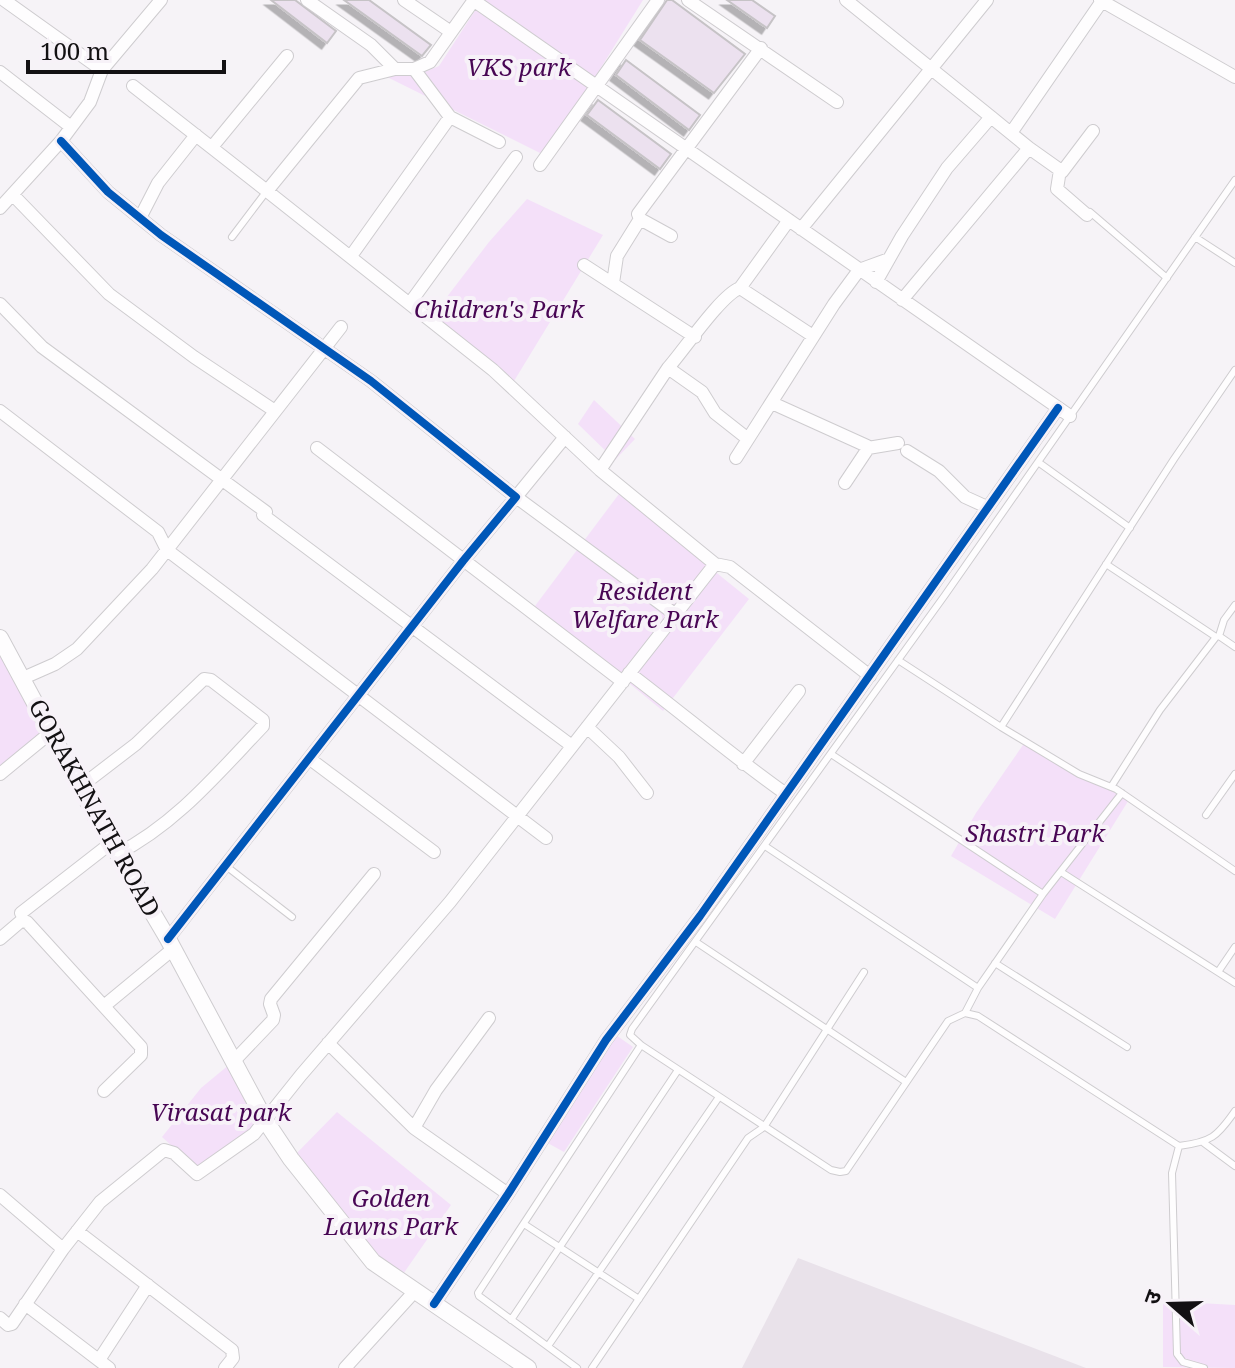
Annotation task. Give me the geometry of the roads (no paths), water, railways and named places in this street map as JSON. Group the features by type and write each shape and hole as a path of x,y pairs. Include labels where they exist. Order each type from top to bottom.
{"main road":[{"name":"GORAKHNATH ROAD","path":"2,646 265,1120 291,1159 373,1262 525,1367"}],"street":[{"path":"4,0 102,70"},
{"path":"0,208 61,141 90,102 102,70 161,0"},
{"path":"307,0 327,6 395,69"},
{"path":"404,0 451,32"},
{"path":"267,191 359,78 395,69 414,69 430,62 473,0 1070,416"},
{"path":"540,165 658,0"},
{"path":"688,0 837,102"},
{"path":"846,0 1062,172"},
{"path":"801,229 986,0"},
{"path":"1011,133 1101,1 1235,77"},
{"path":"671,236 640,219 638,214 761,48"},
{"path":"212,147 287,56"},
{"path":"414,69 450,117 499,142"},
{"path":"0,72 71,127"},
{"path":"133,86 493,370 600,470 715,564 730,567 870,676"},
{"path":"351,256 450,117"},
{"path":"876,282 947,168 991,117"},
{"path":"1088,213 1057,189 1056,184 1093,131"},
{"path":"140,218 158,183 196,135"},
{"path":"61,141 108,192 161,235 371,381 516,497 676,615"},
{"path":"902,300 1029,148"},
{"path":"410,303 516,157"},
{"path":"13,195 109,294 194,357 275,411"},
{"path":"613,283 617,256 640,219"},
{"path":"600,470 668,368 716,309 735,289 740,288 789,220"},
{"path":"736,458 859,270 889,259"},
{"path":"584,265 695,337"},
{"path":"740,288 813,336"},
{"path":"0,304 42,347 222,479 572,746"},
{"path":"21,679 55,664 77,649 167,550 341,327"},
{"path":"668,368 702,392 715,413 748,439"},
{"path":"772,403 868,448"},
{"path":"434,1304 606,1040 700,916 1058,408"},
{"path":"0,411 158,532 167,550 546,838"},
{"path":"104,1006 170,944 226,866 413,625 565,437"},
{"path":"868,448 902,447 939,471 965,497 987,507"},
{"path":"317,448 463,561 708,733 743,764 786,794"},
{"path":"845,483 868,448"},
{"path":"0,1318 10,1325 100,1202 164,1150 174,1153 194,1173 202,1173 254,1134 450,902 715,564"},
{"path":"886,652 898,660"},
{"path":"21,913 114,848 166,824 263,726 263,720 211,680 204,679 136,744 80,787"},
{"path":"743,764 799,691"},
{"path":"587,727 619,757 647,793"},
{"path":"0,774 50,733"},
{"path":"310,759 434,852"},
{"path":"233,1062 273,1020 271,999 374,874"},
{"path":"0,939 21,921 27,922 142,1051 104,1091"},
{"path":"414,1128 436,1090 489,1018"},
{"path":"328,1043 414,1128 508,1194"},
{"path":"0,1195 63,1249"},
{"path":"77,1231 232,1350 233,1358 225,1368"},
{"path":"25,1304 104,1364 148,1285"},
{"path":"345,1368 415,1291"}],"lane":[{"path":"1122,793 1043,894 978,988 965,1013 948,1021 846,1171 831,1170 630,1035 1235,180"},
{"path":"232,237 267,191"},
{"path":"1088,213 1167,278"},
{"path":"1195,237 1235,263"},
{"path":"1001,727 1235,370"},
{"path":"1038,462 1130,528"},
{"path":"1106,564 1235,647"},
{"path":"1111,787 1160,710 1218,636 1224,620 1235,605"},
{"path":"898,660 1079,774 1122,793 1235,871"},
{"path":"831,754 1043,894"},
{"path":"1206,815 1235,774"},
{"path":"765,846 978,988"},
{"path":"226,866 292,917"},
{"path":"1061,872 1235,983"},
{"path":"696,942 906,1082"},
{"path":"1218,972 1235,947"},
{"path":"995,963 1127,1047"},
{"path":"592,1368 748,1138 764,1127 864,972"},
{"path":"965,1013 978,1016 1179,1146 1204,1143 1221,1132 1235,1111"},
{"path":"577,1368 478,1293 641,1045"},
{"path":"511,1320 678,1070"},
{"path":"548,1346 719,1097"},
{"path":"1204,1143 1235,1166"},
{"path":"1179,1146 1172,1173 1177,1354 1183,1362 1204,1368"},
{"path":"524,1224 639,1299"}],"park label":[{"name":"VKS park","path":"519,68"},
{"name":"Children's Park","path":"499,310"},
{"name":"Resident Welfare Park","path":"645,606"},
{"name":"Shastri Park","path":"1035,834"},
{"name":"Virasat park","path":"221,1113"},
{"name":"Golden Lawns Park","path":"391,1213"}]}
